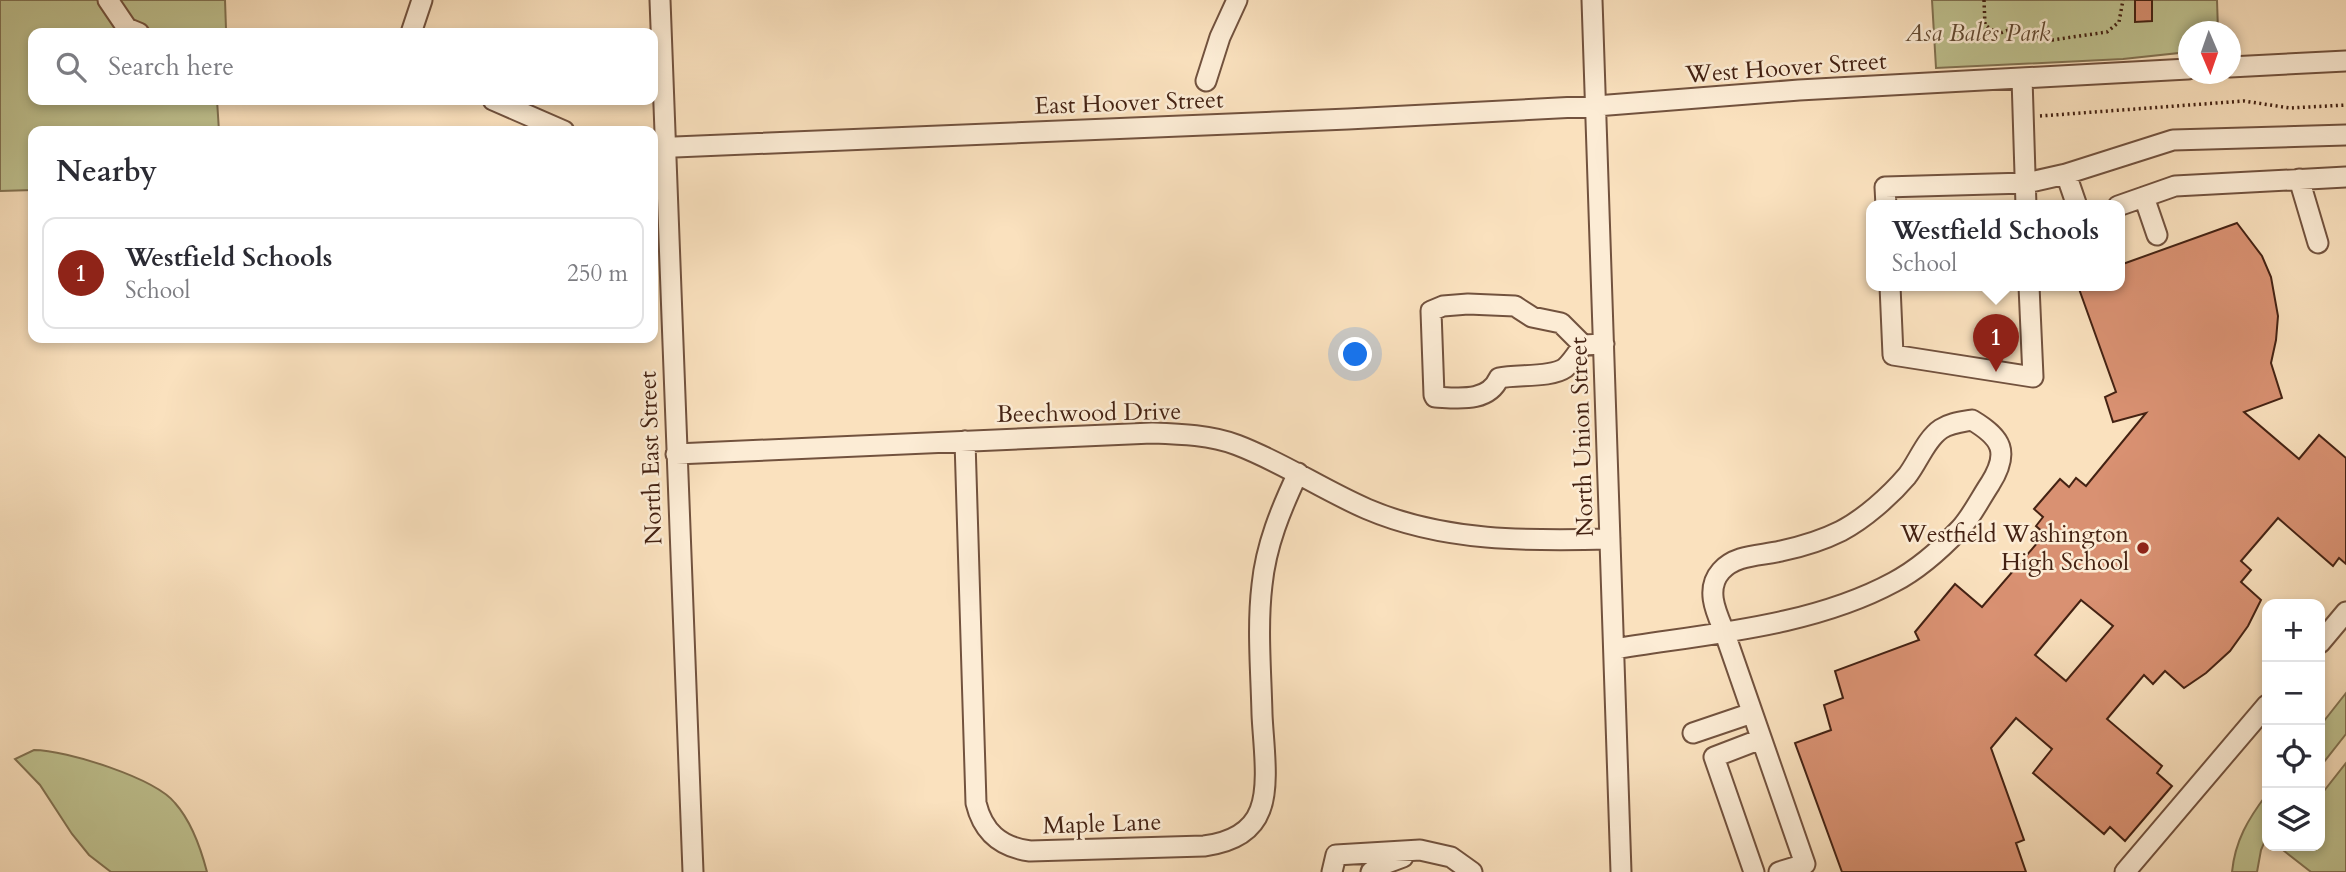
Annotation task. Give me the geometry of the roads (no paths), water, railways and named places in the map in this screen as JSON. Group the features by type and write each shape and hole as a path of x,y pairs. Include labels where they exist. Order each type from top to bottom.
{"street":[{"path":"108,0 127,28"},
{"path":"413,28 422,0"},
{"name":"North East Street","path":"660,0 659,146 676,454 693,872"},
{"path":"1206,81 1220,37 1237,0"},
{"name":"North Union Street","path":"1592,0 1620,872"},
{"path":"2241,66 2346,61"},
{"name":"West Hoover Street","path":"1596,106 1799,90 2178,70"},
{"path":"2022,78 2026,200"},
{"path":"504,105 553,126"},
{"name":"East Hoover Street","path":"659,146 1348,119 1596,106"},
{"path":"1886,200 1885,187 2025,183 2066,174 2173,140 2346,135"},
{"path":"2066,174 2075,200"},
{"path":"2125,204 2175,186 2346,177"},
{"path":"2299,179 2318,243"},
{"path":"2144,197 2157,235"},
{"path":"1890,291 1893,355 2033,377 2029,291"},
{"path":"1583,345 1565,368 1552,373 1499,378 1486,394 1476,397 1433,395 1431,311 1443,306 1492,303 1515,306 1532,317 1560,323 1583,345 1604,344"},
{"path":"1614,649 1724,631 1838,607 1897,581 1931,557 1962,526 1997,473 2000,443 1991,431 1972,420 1950,424 1938,431 1906,477 1853,524 1819,540 1731,562 1720,572 1714,586 1713,604 1724,631 1805,864 1779,872"},
{"name":"Beechwood Drive","path":"676,454 1152,433 1183,434 1236,444 1366,509 1425,528 1496,539 1610,539"},
{"name":"Maple Lane","path":"965,441 976,803 979,816 993,838 1003,845 1030,851 1204,846 1231,839 1252,823 1260,811 1264,783 1260,640 1262,585 1269,548 1281,509 1298,473"},
{"path":"2325,637 2346,612"},
{"path":"2125,872 2262,711"},
{"path":"1693,733 1752,713"},
{"path":"1754,872 1714,757 1761,739"},
{"path":"1371,872 1379,866 1420,850"},
{"path":"1332,872 1336,855 1420,850 1451,857 1472,872"}],"place":[{"name":"Westfield Schools","path":"1996,372"},
{"name":"Westfield Washington High School","path":"2143,548"}],"park label":[{"name":"Asa Bales Park","path":"1978,33"}]}
